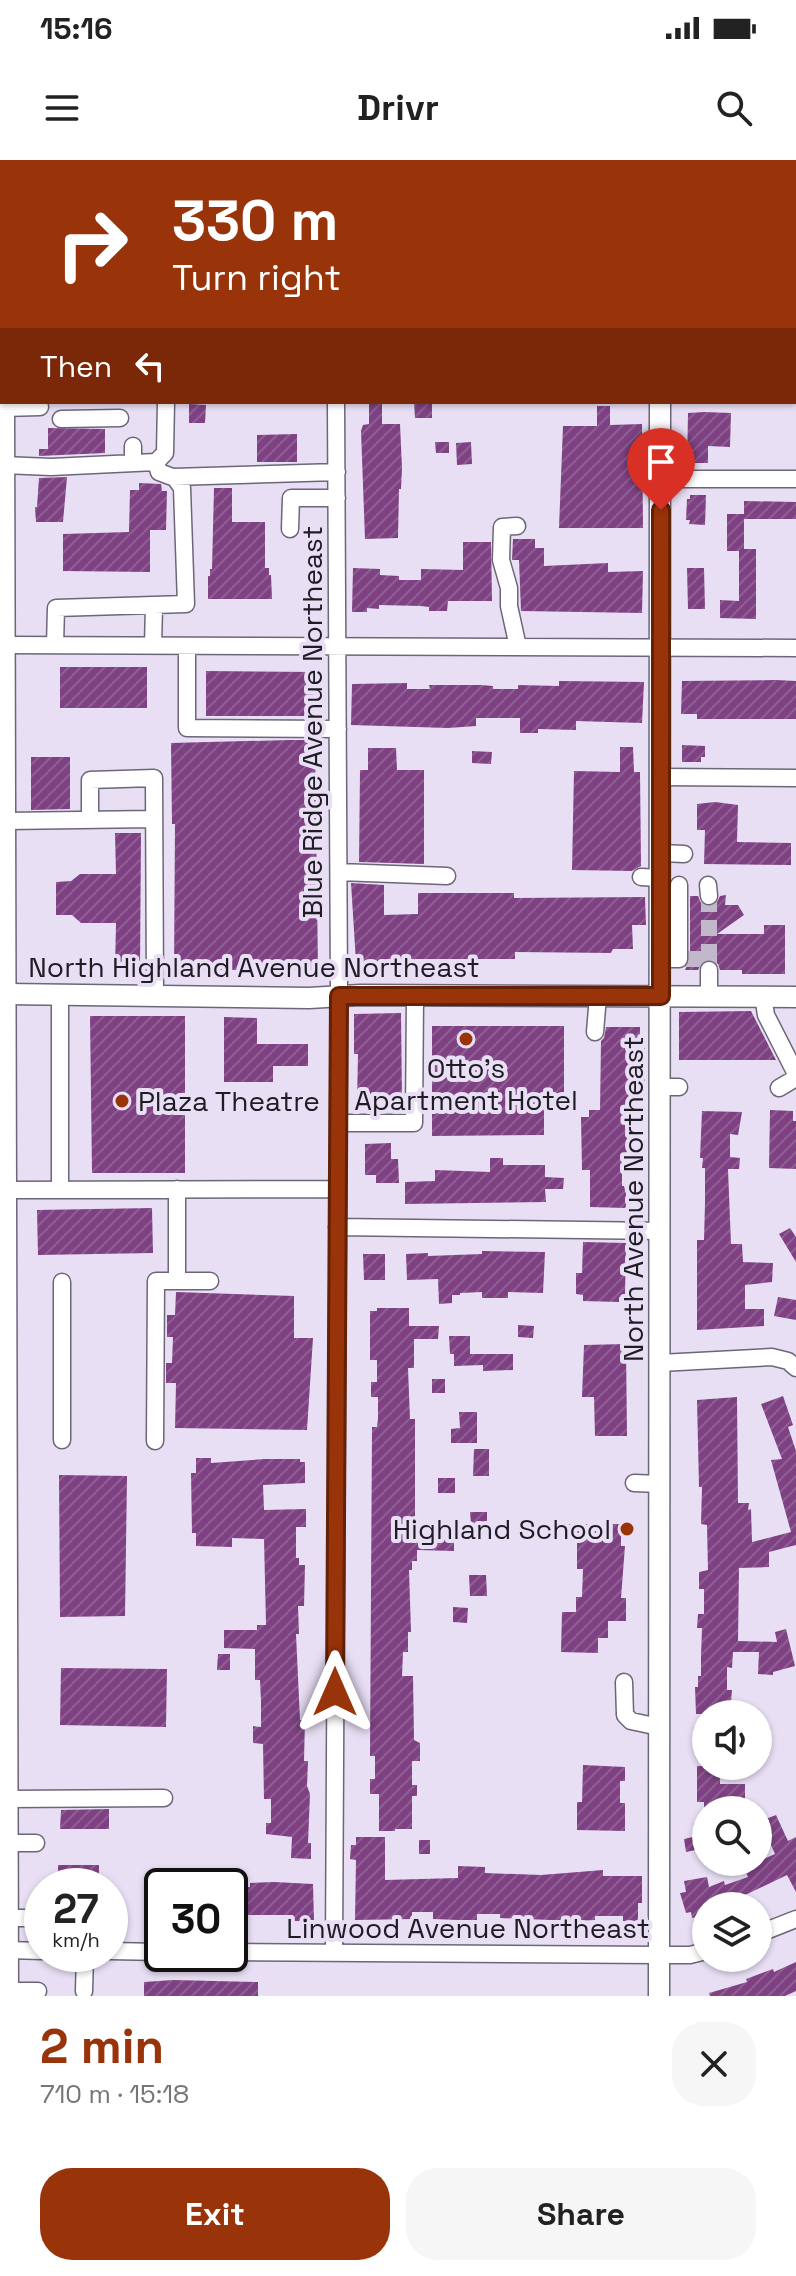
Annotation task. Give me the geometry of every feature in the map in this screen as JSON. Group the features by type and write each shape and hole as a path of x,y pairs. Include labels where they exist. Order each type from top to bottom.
{"highway":[{"path":"3,405 6,821 3,994 3,1721 7,1993"}],"main road":[{"name":"North Avenue Northeast","path":"659,1996 661,1231 670,1087 661,996 670,911 661,853 660,404"},
{"name":"North Highland Avenue Northeast","path":"3,994 155,997 598,996 627,989 661,996 796,997"}],"street":[{"path":"156,462 165,453 166,404"},
{"name":"Blue Ridge Avenue Northeast","path":"334,1953 339,996 336,404"},
{"path":"3,405 40,407"},
{"path":"61,419 120,418"},
{"path":"3,465 51,467 133,455 156,462"},
{"path":"156,462 159,472 173,477 337,472"},
{"path":"55,645 56,608 186,604 182,488 173,477"},
{"path":"660,479 796,479"},
{"path":"290,529 291,498 337,498"},
{"path":"517,526 502,527 501,560 509,588 509,606 518,647"},
{"path":"153,646 154,606"},
{"path":"4,645 796,648"},
{"path":"187,646 187,728 338,729"},
{"path":"661,777 796,778"},
{"path":"90,820 90,780 154,778 155,997"},
{"path":"6,821 153,819"},
{"path":"661,853 684,854"},
{"path":"339,872 447,876"},
{"path":"709,970 709,996"},
{"path":"338,1123 414,1123 415,995"},
{"path":"60,996 60,1190"},
{"path":"595,1032 598,996"},
{"path":"763,996 766,1015 796,1076 779,1088"},
{"path":"4,1182 60,1190 337,1189"},
{"path":"177,1189 177,1280"},
{"path":"337,1227 661,1231"},
{"path":"155,1441 156,1281 210,1281"},
{"path":"62,1282 62,1440"},
{"path":"660,1363 772,1357 788,1361 796,1368"},
{"path":"634,1483 660,1484"},
{"path":"624,1682 625,1715 631,1721 659,1727"},
{"path":"6,1799 164,1798"},
{"path":"6,1843 36,1843"},
{"path":"7,1918 24,1918"},
{"path":"772,1928 796,1919"},
{"path":"7,1950 24,1950"},
{"name":"Linwood Avenue Northeast","path":"248,1952 692,1954"},
{"path":"84,1991 85,1972"},
{"path":"7,1993 38,1991"}],"building":[{"path":"189,404 206,405 205,423 189,423"},
{"path":"369,404 382,404 382,424 400,424 402,468 398,538 365,539 361,431 363,425 369,424"},
{"path":"414,404 432,404 432,418 415,418"},
{"path":"597,406 610,406 610,425 642,424 643,528 559,528 563,426 597,426"},
{"path":"688,413 731,413 730,447 708,446 708,463 687,463"},
{"path":"48,428 105,429 105,453 39,456 39,449 48,449"},
{"path":"297,434 297,462 257,462 257,435"},
{"path":"435,442 449,442 449,453 436,453"},
{"path":"471,442 472,464 457,465 456,443"},
{"path":"67,477 63,522 36,522 39,478"},
{"path":"139,483 161,484 162,491 167,491 166,530 150,530 150,572 63,571 63,534 129,532 130,490 139,490"},
{"path":"214,488 232,488 232,522 265,522 265,568 269,568 271,575 272,599 208,599"},
{"path":"690,495 706,495 705,525 689,524 690,520 686,520"},
{"path":"744,501 796,502 796,519 744,519 744,549 756,549 756,619 720,618 720,600 739,601 739,551 727,551 727,514 744,514"},
{"path":"513,539 535,539 535,548 544,548 544,566 608,563 608,572 643,571 642,613 521,611 519,560 512,560"},
{"path":"463,542 491,542 492,601 448,601 447,611 429,611 429,607 421,606 379,605 379,609 352,612 353,568 380,569 380,575 399,576 399,580 421,580 421,569 463,570"},
{"path":"687,568 704,568 705,609 688,609"},
{"path":"60,667 147,667 147,708 60,708"},
{"path":"206,671 314,672 313,716 206,716"},
{"path":"559,681 644,682 642,723 576,721 576,730 538,729 538,733 520,733 520,718 476,718 476,726 448,728 351,725 352,684 407,683 407,689 430,689 429,685 481,685 493,686 493,689 518,689 518,685 559,686"},
{"path":"682,681 796,681 796,719 697,719 697,714 681,714"},
{"path":"315,740 318,970 174,970 175,824 172,824 171,743"},
{"path":"682,745 705,746 705,757 701,757 701,762 682,762"},
{"path":"620,747 633,747 634,772 640,772 641,866 632,871 572,870 574,771 620,772"},
{"path":"368,748 396,748 397,770 424,770 424,864 359,862 360,770 368,770"},
{"path":"472,751 492,752 491,764 472,763"},
{"path":"31,757 70,757 70,809 31,810"},
{"path":"715,802 738,805 737,842 791,843 791,865 704,864 705,830 697,830 697,804"},
{"path":"115,833 141,833 140,969 115,969 116,923 81,923 72,915 56,915 56,882 71,881 80,874 116,874"},
{"path":"351,883 384,885 384,915 418,914 418,893 514,893 514,898 645,897 646,925 632,925 633,949 613,949 611,953 515,952 515,959 415,959 415,964 356,962"},
{"path":"726,895 725,905 738,905 744,915 717,934 764,934 764,925 785,925 785,974 742,974 742,970 720,970 718,964 710,959 703,961 698,970 685,970 690,959 690,896 698,896 701,903 709,907 716,904 720,896"},
{"path":"751,1011 776,1060 679,1060 679,1012"},
{"path":"401,1013 402,1102 357,1101 358,1054 354,1054 354,1014"},
{"path":"90,1016 185,1016 185,1173 92,1173"},
{"path":"224,1017 257,1018 257,1044 308,1044 308,1066 273,1066 273,1082 224,1082"},
{"path":"432,1026 564,1026 564,1096 544,1096 544,1135 432,1136"},
{"path":"606,1027 640,1027 640,1048 645,1048 645,1101 627,1101 628,1162 622,1162 626,1208 590,1207 590,1170 582,1170 581,1117 589,1117 589,1110 600,1110 601,1041"},
{"path":"770,1110 793,1111 793,1121 796,1121 796,1169 769,1168"},
{"path":"702,1111 742,1112 738,1135 730,1134 730,1157 740,1158 739,1169 728,1169 731,1244 742,1244 743,1262 773,1263 772,1282 745,1285 745,1309 764,1309 764,1326 697,1330 697,1240 704,1240 705,1203 705,1168 702,1168 703,1158 700,1158"},
{"path":"391,1143 391,1159 398,1159 399,1183 376,1183 376,1175 365,1175 365,1144"},
{"path":"490,1158 503,1158 503,1165 545,1165 545,1177 564,1178 563,1189 545,1189 546,1202 405,1204 405,1182 435,1181 435,1170 490,1172"},
{"path":"152,1208 153,1253 38,1255 37,1210"},
{"path":"790,1228 796,1237 796,1262 779,1234"},
{"path":"583,1242 626,1243 625,1297 619,1297 619,1302 583,1301 583,1295 576,1294 576,1273 582,1273"},
{"path":"482,1251 545,1252 543,1293 508,1292 508,1298 482,1298 482,1292 460,1293 452,1295 452,1303 439,1304 438,1279 407,1280 406,1254 482,1254"},
{"path":"363,1254 385,1254 385,1280 364,1280"},
{"path":"176,1292 294,1296 294,1338 313,1338 307,1430 175,1428 176,1383 166,1383 166,1363 172,1363 173,1337 167,1337 167,1315 175,1315"},
{"path":"778,1297 796,1300 796,1320 774,1316"},
{"path":"377,1308 409,1308 409,1326 439,1326 438,1339 414,1339 414,1368 408,1368 410,1419 415,1419 415,1539 454,1540 454,1551 417,1550 417,1561 412,1561 412,1570 409,1570 411,1632 408,1632 408,1652 403,1652 402,1676 413,1676 414,1740 420,1743 420,1761 412,1761 412,1785 417,1785 417,1796 412,1796 412,1829 395,1831 379,1831 379,1794 370,1794 370,1779 375,1779 375,1756 370,1756 372,1427 377,1427 378,1397 371,1397 371,1382 377,1382 377,1360 370,1360 370,1311 377,1311"},
{"path":"518,1325 534,1326 533,1338 518,1337"},
{"path":"449,1336 470,1336 470,1354 513,1354 513,1370 483,1371 483,1365 454,1366"},
{"path":"626,1344 627,1436 595,1436 594,1397 582,1397 584,1345"},
{"path":"432,1379 445,1379 445,1393 432,1393"},
{"path":"783,1396 793,1425 788,1427 796,1451 796,1545 769,1552 769,1567 739,1568 738,1641 777,1642 775,1632 786,1629 795,1666 773,1672 773,1675 758,1674 759,1652 733,1652 732,1668 727,1667 727,1690 732,1690 731,1700 695,1700 695,1687 698,1687 698,1676 701,1676 702,1628 697,1628 698,1614 704,1614 704,1589 699,1589 699,1572 708,1570 707,1525 701,1524 697,1400 737,1397 738,1503 749,1503 752,1542 791,1532 771,1460 782,1459 761,1404"},
{"path":"459,1412 477,1412 477,1443 451,1443 451,1429 460,1428"},
{"path":"474,1449 489,1449 489,1476 473,1476"},
{"path":"196,1458 211,1458 211,1463 265,1459 300,1459 300,1462 305,1462 305,1483 263,1485 264,1510 306,1509 306,1527 296,1527 296,1558 299,1558 299,1565 305,1565 304,1606 298,1606 299,1634 296,1634 300,1720 305,1720 304,1761 308,1761 308,1843 311,1843 311,1859 291,1858 292,1837 266,1834 266,1823 271,1823 271,1799 264,1799 263,1744 253,1743 253,1726 261,1727 260,1680 255,1680 255,1649 224,1648 224,1630 257,1630 257,1625 266,1625 264,1539 232,1538 232,1547 196,1546 196,1533 192,1533 191,1473 196,1473"},
{"path":"59,1475 127,1476 125,1616 60,1617"},
{"path":"438,1478 455,1478 455,1493 438,1493"},
{"path":"470,1512 487,1512 487,1524 471,1524"},
{"path":"569,1524 621,1524 621,1546 625,1546 621,1598 626,1598 626,1621 608,1621 608,1638 598,1638 598,1653 561,1652 562,1612 576,1612 576,1597 582,1597 583,1569 577,1569 577,1541 569,1541"},
{"path":"469,1575 486,1575 487,1596 470,1596"},
{"path":"453,1607 468,1608 467,1623 453,1622"},
{"path":"218,1654 230,1654 230,1670 217,1670"},
{"path":"61,1668 167,1669 166,1727 60,1725"},
{"path":"583,1765 625,1767 625,1781 620,1781 620,1803 625,1803 625,1831 577,1830 577,1802 582,1802"},
{"path":"697,1780 745,1784 745,1796 697,1796"},
{"path":"109,1809 109,1829 60,1829 61,1810"},
{"path":"776,1815 788,1841 796,1837 796,1892 787,1875 751,1892 692,1892 692,1918 691,1912 686,1913 680,1893 686,1892 684,1881 707,1877 709,1887 724,1881 725,1885 748,1876 772,1876 772,1855 775,1854 772,1847 772,1817"},
{"path":"356,1837 385,1837 385,1880 458,1878 458,1866 485,1867 485,1873 541,1875 603,1870 603,1876 642,1876 638,1921 623,1921 623,1916 595,1916 595,1920 574,1921 500,1918 500,1914 477,1914 477,1920 433,1919 433,1912 412,1912 412,1919 355,1920 356,1860 350,1859 351,1845 356,1845"},
{"path":"692,1837 692,1851 686,1852 684,1839"},
{"path":"419,1840 430,1840 430,1854 419,1854"},
{"path":"58,1865 99,1865 99,1868 58,1868"},
{"path":"250,1883 313,1884 314,1921 293,1921 293,1915 248,1915"},
{"path":"796,1962 796,1991 785,1996 710,1996 709,1993 747,1982 746,1979 772,1972 773,1969 774,1972"},
{"path":"144,1982 258,1982 258,1996 144,1996"}],"tunnel":[{"path":"709,896 709,959"},
{"path":"685,959 709,959 709,969"}],"place":[{"name":"Otto's Apartment Hotel","path":"466,1039"},
{"name":"Plaza Theatre","path":"122,1101"},
{"name":"Highland School","path":"627,1529"}],"route":[{"path":"335,1692 339,996 661,996 661,510"}]}
